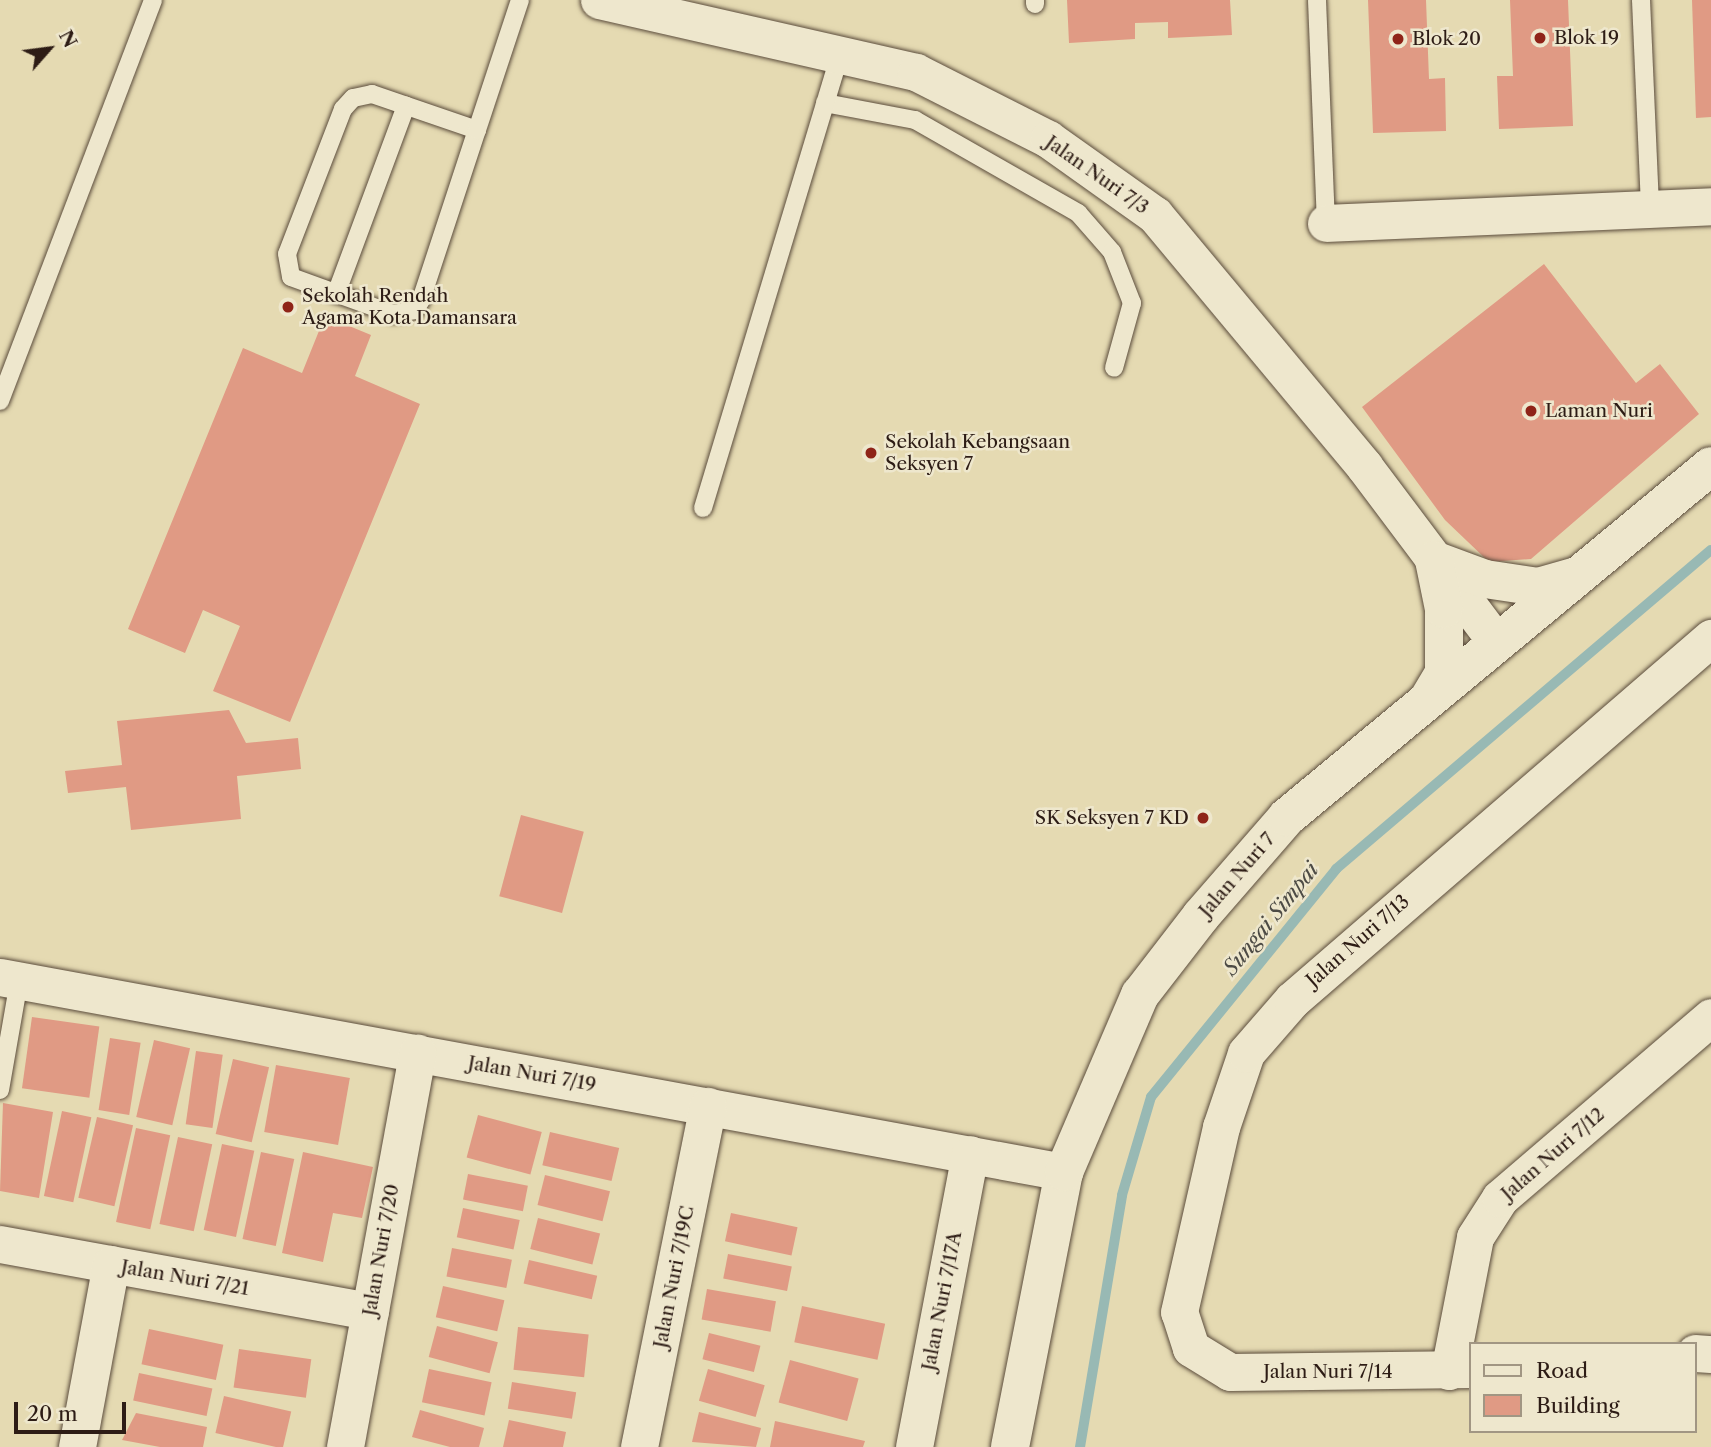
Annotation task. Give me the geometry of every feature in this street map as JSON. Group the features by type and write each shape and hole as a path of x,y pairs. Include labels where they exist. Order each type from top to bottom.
{"street":[{"name":"Jalan Nuri 7/3","path":"599,0 840,54 928,78 1048,139 1155,215 1364,466 1497,643"},
{"path":"1325,223 1711,206"},
{"name":"Jalan Nuri 7","path":"1010,1447 1064,1172 1140,995 1201,916 1287,817 1711,467"},
{"path":"1434,560 1485,579 1538,587 1578,576"},
{"path":"1428,700 1444,673 1444,609 1434,560"},
{"name":"Jalan Nuri 7/13","path":"1191,1348 1179,1311 1221,1127 1246,1053 1292,1000 1711,638"},
{"name":"Jalan Nuri 7/19","path":"10,979 1064,1172"},
{"name":"Jalan Nuri 7/12","path":"1460,1370 1475,1237 1500,1198 1711,1017"},
{"name":"Jalan Nuri 7/20","path":"345,1447 418,1053"},
{"name":"Jalan Nuri 7/19C","path":"639,1447 708,1106"},
{"name":"Jalan Nuri 7/17A","path":"914,1447 970,1154"},
{"name":"Jalan Nuri 7/21","path":"0,1244 370,1311"},
{"path":"77,1447 111,1265"},
{"name":"Jalan Nuri 7/14","path":"1191,1348 1230,1372 1460,1370"}],"lane":[{"path":"0,401 153,0"},
{"path":"477,130 360,93 344,109 287,254 291,277 393,314 415,310 477,130 520,0"},
{"path":"1317,0 1325,223"},
{"path":"1641,0 1650,209"},
{"path":"703,508 840,54"},
{"path":"825,103 915,120 1078,213 1112,251 1132,303 1114,368"},
{"path":"336,294 406,106"},
{"path":"0,1090 10,979"}],"building":[{"path":"1067,0 1230,0 1232,35 1168,38 1168,22 1135,23 1135,39 1069,43"},
{"name":"Blok 20","path":"1368,0 1426,0 1429,79 1445,78 1446,131 1373,133"},
{"name":"Blok 19","path":"1510,0 1568,0 1573,126 1499,129 1497,76 1513,76"},
{"path":"1692,0 1711,0 1711,117 1696,118"},
{"name":"Laman Nuri","path":"1544,264 1636,383 1660,364 1699,414 1531,559 1489,562 1445,520 1362,407"},
{"path":"325,316 371,335 355,376 420,404 290,722 213,691 240,626 203,610 185,653 128,629 243,348 302,373"},
{"path":"229,710 246,743 298,738 301,769 237,776 241,819 131,830 126,787 68,793 65,771 122,765 117,721"},
{"path":"521,815 584,832 562,913 499,896"},
{"path":"32,1017 99,1026 89,1098 22,1088"},
{"path":"110,1038 141,1043 129,1115 99,1110"},
{"path":"154,1040 190,1048 172,1125 136,1117"},
{"path":"196,1051 223,1055 212,1128 186,1124"},
{"path":"233,1059 269,1067 252,1142 216,1134"},
{"path":"276,1065 350,1078 338,1145 264,1132"},
{"path":"3,1103 53,1112 39,1198 0,1191"},
{"path":"62,1111 91,1117 73,1202 44,1196"},
{"path":"478,1115 542,1132 530,1175 467,1158"},
{"path":"97,1117 133,1125 114,1206 78,1198"},
{"path":"136,1128 170,1135 150,1229 116,1222"},
{"path":"550,1132 619,1148 612,1181 542,1165"},
{"path":"178,1137 212,1144 194,1231 159,1224"},
{"path":"222,1144 254,1151 236,1237 204,1230"},
{"path":"261,1152 294,1159 276,1246 242,1239"},
{"path":"303,1152 373,1167 362,1218 333,1213 323,1262 282,1253"},
{"path":"468,1174 528,1186 523,1211 463,1200"},
{"path":"545,1175 610,1191 603,1221 538,1205"},
{"path":"463,1208 520,1220 513,1249 457,1237"},
{"path":"731,1213 798,1227 791,1256 725,1241"},
{"path":"538,1218 600,1233 592,1265 530,1249"},
{"path":"452,1248 512,1260 506,1288 446,1276"},
{"path":"728,1254 792,1266 787,1291 723,1279"},
{"path":"529,1260 597,1276 592,1299 524,1283"},
{"path":"443,1286 504,1300 497,1331 436,1317"},
{"path":"707,1289 776,1301 771,1332 702,1320"},
{"path":"802,1306 885,1324 877,1360 794,1342"},
{"path":"437,1326 498,1342 490,1373 429,1357"},
{"path":"518,1327 589,1334 584,1377 514,1370"},
{"path":"149,1329 223,1345 216,1380 142,1364"},
{"path":"709,1333 760,1346 754,1372 702,1359"},
{"path":"239,1349 311,1359 306,1398 234,1388"},
{"path":"790,1360 859,1378 847,1421 779,1403"},
{"path":"429,1369 492,1382 485,1416 422,1402"},
{"path":"708,1369 765,1385 756,1417 699,1401"},
{"path":"139,1373 212,1389 207,1416 133,1400"},
{"path":"512,1382 576,1392 572,1419 508,1409"},
{"path":"224,1396 291,1412 283,1447 215,1433"},
{"path":"420,1410 484,1428 479,1447 450,1447 412,1437"},
{"path":"699,1412 761,1428 756,1447 692,1442"},
{"path":"136,1413 207,1427 203,1447 160,1447 122,1440"},
{"path":"509,1420 566,1432 563,1447 503,1447"},
{"path":"775,1421 865,1441 863,1447 770,1447"}],"waterway":[{"name":"Sungai Simpai","path":"1080,1447 1122,1195 1151,1097 1336,869 1711,550"}],"place":[{"name":"Blok 19","path":"1540,38"},
{"name":"Blok 20","path":"1398,39"},
{"name":"Sekolah Rendah Agama Kota Damansara","path":"288,307"},
{"name":"Laman Nuri","path":"1531,411"},
{"name":"Sekolah Kebangsaan Seksyen 7","path":"871,453"},
{"name":"SK Seksyen 7 KD","path":"1203,818"}]}
